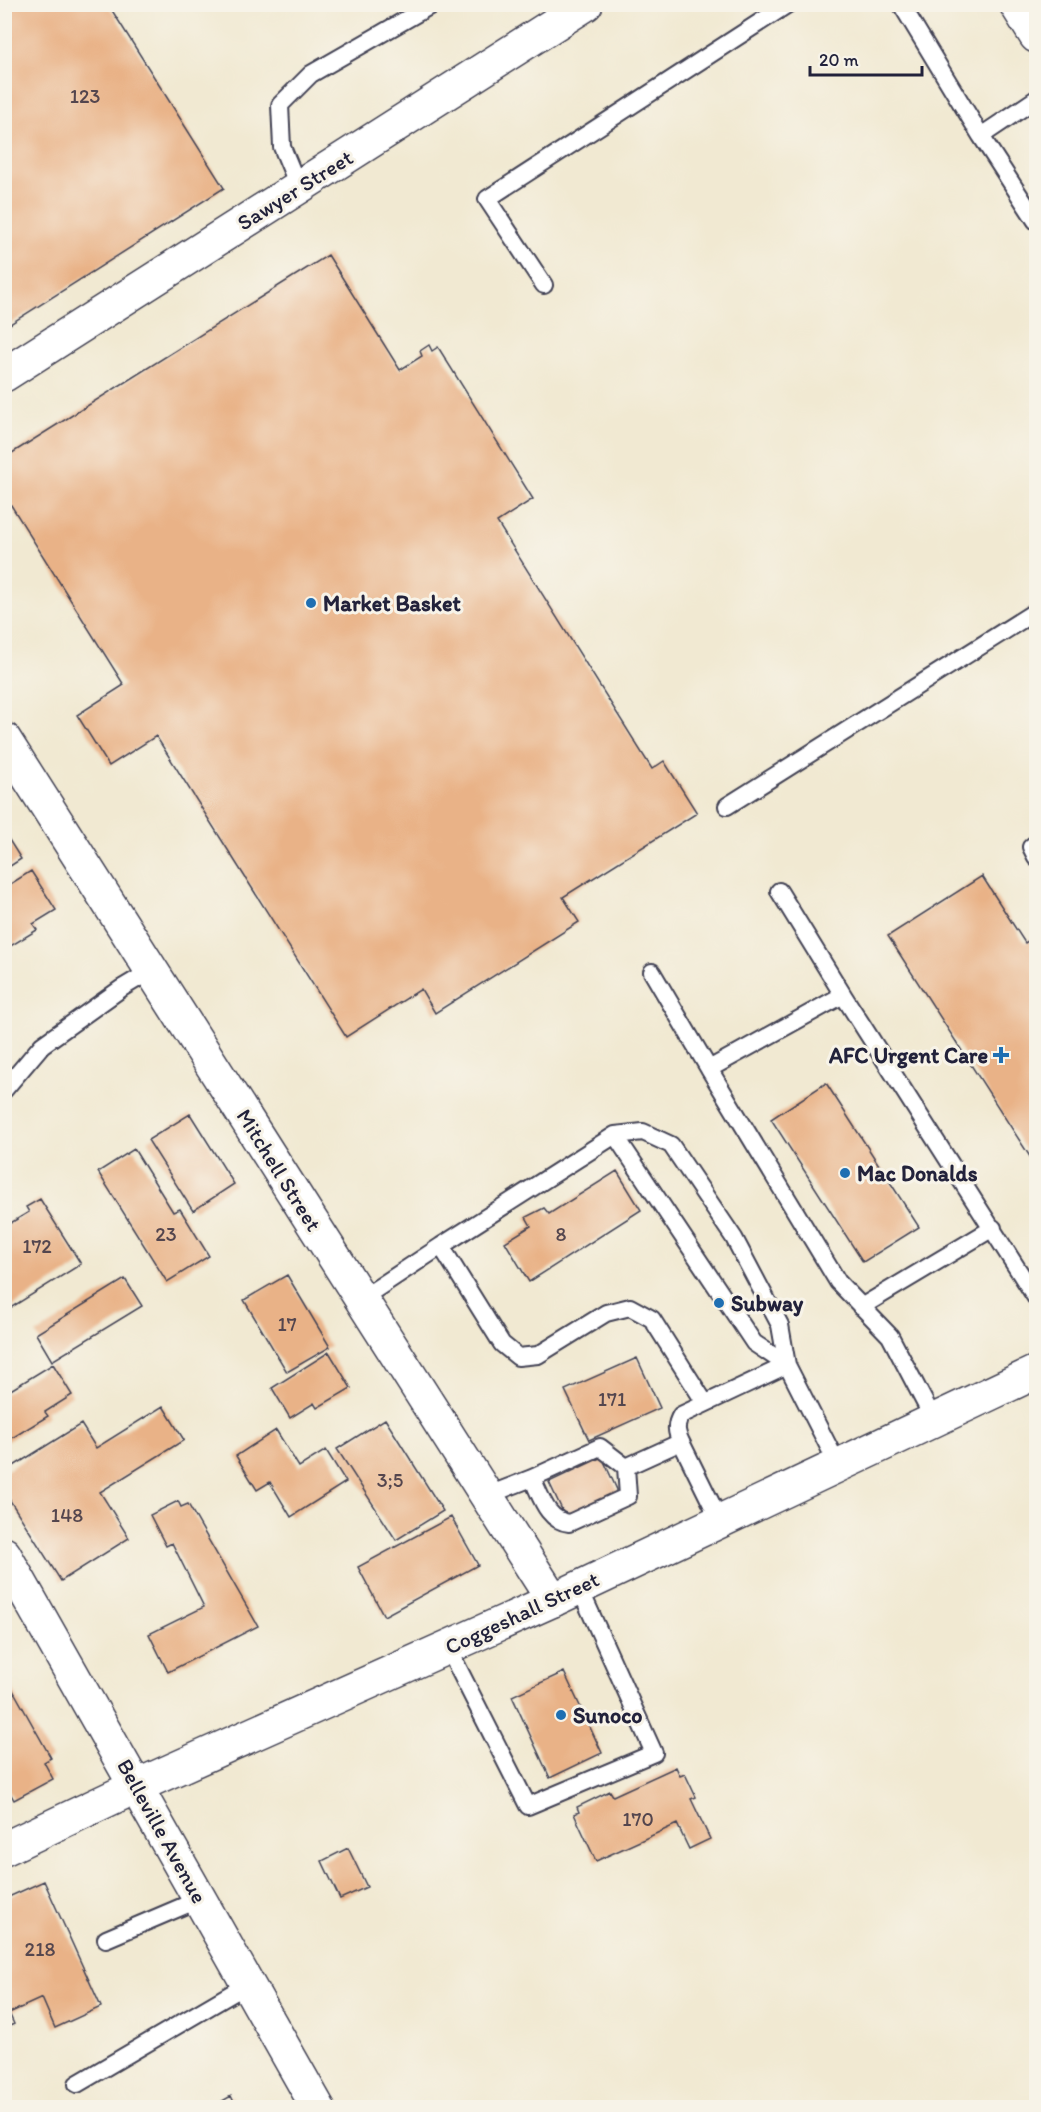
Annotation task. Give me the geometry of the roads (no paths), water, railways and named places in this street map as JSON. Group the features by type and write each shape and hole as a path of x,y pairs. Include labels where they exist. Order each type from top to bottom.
{"street":[{"path":"1016,4 1036,36"},
{"name":"Sawyer Street","path":"4,375 299,188 571,8"},
{"name":"Mitchell Street","path":"4,740 486,1496 566,1594"},
{"name":"Coggeshall Street","path":"4,1849 137,1786 566,1594 1036,1372"},
{"name":"Belleville Avenue","path":"4,1554 318,2108"}],"lane":[{"path":"299,188 282,147 280,105 311,74 433,4"},
{"path":"544,285 487,199 788,4"},
{"path":"901,4 1036,222"},
{"path":"981,136 1036,99"},
{"path":"727,806 1036,611"},
{"path":"1036,843 1030,847 1036,857"},
{"path":"780,891 843,995 1036,1298"},
{"path":"4,1090 42,1045 122,988 152,970"},
{"path":"652,972 838,1282 890,1336 934,1420"},
{"path":"709,1069 843,995"},
{"path":"361,1299 615,1135 643,1132 671,1145 734,1238 780,1325 787,1365 838,1465"},
{"path":"615,1135 754,1343 787,1365"},
{"path":"861,1307 993,1228"},
{"path":"441,1246 502,1344 518,1357 538,1355 606,1313 630,1307 652,1319 705,1403"},
{"path":"720,1521 681,1442 676,1424 681,1415 787,1365"},
{"path":"626,1467 681,1442"},
{"path":"486,1496 600,1447 626,1467 628,1496 569,1523 560,1522 552,1518 532,1478"},
{"path":"448,1648 528,1806 654,1753 566,1594"},
{"path":"106,1939 200,1899"},
{"path":"77,2084 248,1984"}],"place":[{"name":"Market Basket","path":"311,603"},
{"name":"AFC Urgent Care","path":"1001,1055"},
{"name":"Mac Donalds","path":"845,1173"},
{"name":"Subway","path":"719,1303"},
{"name":"Sunoco","path":"561,1715"}]}
